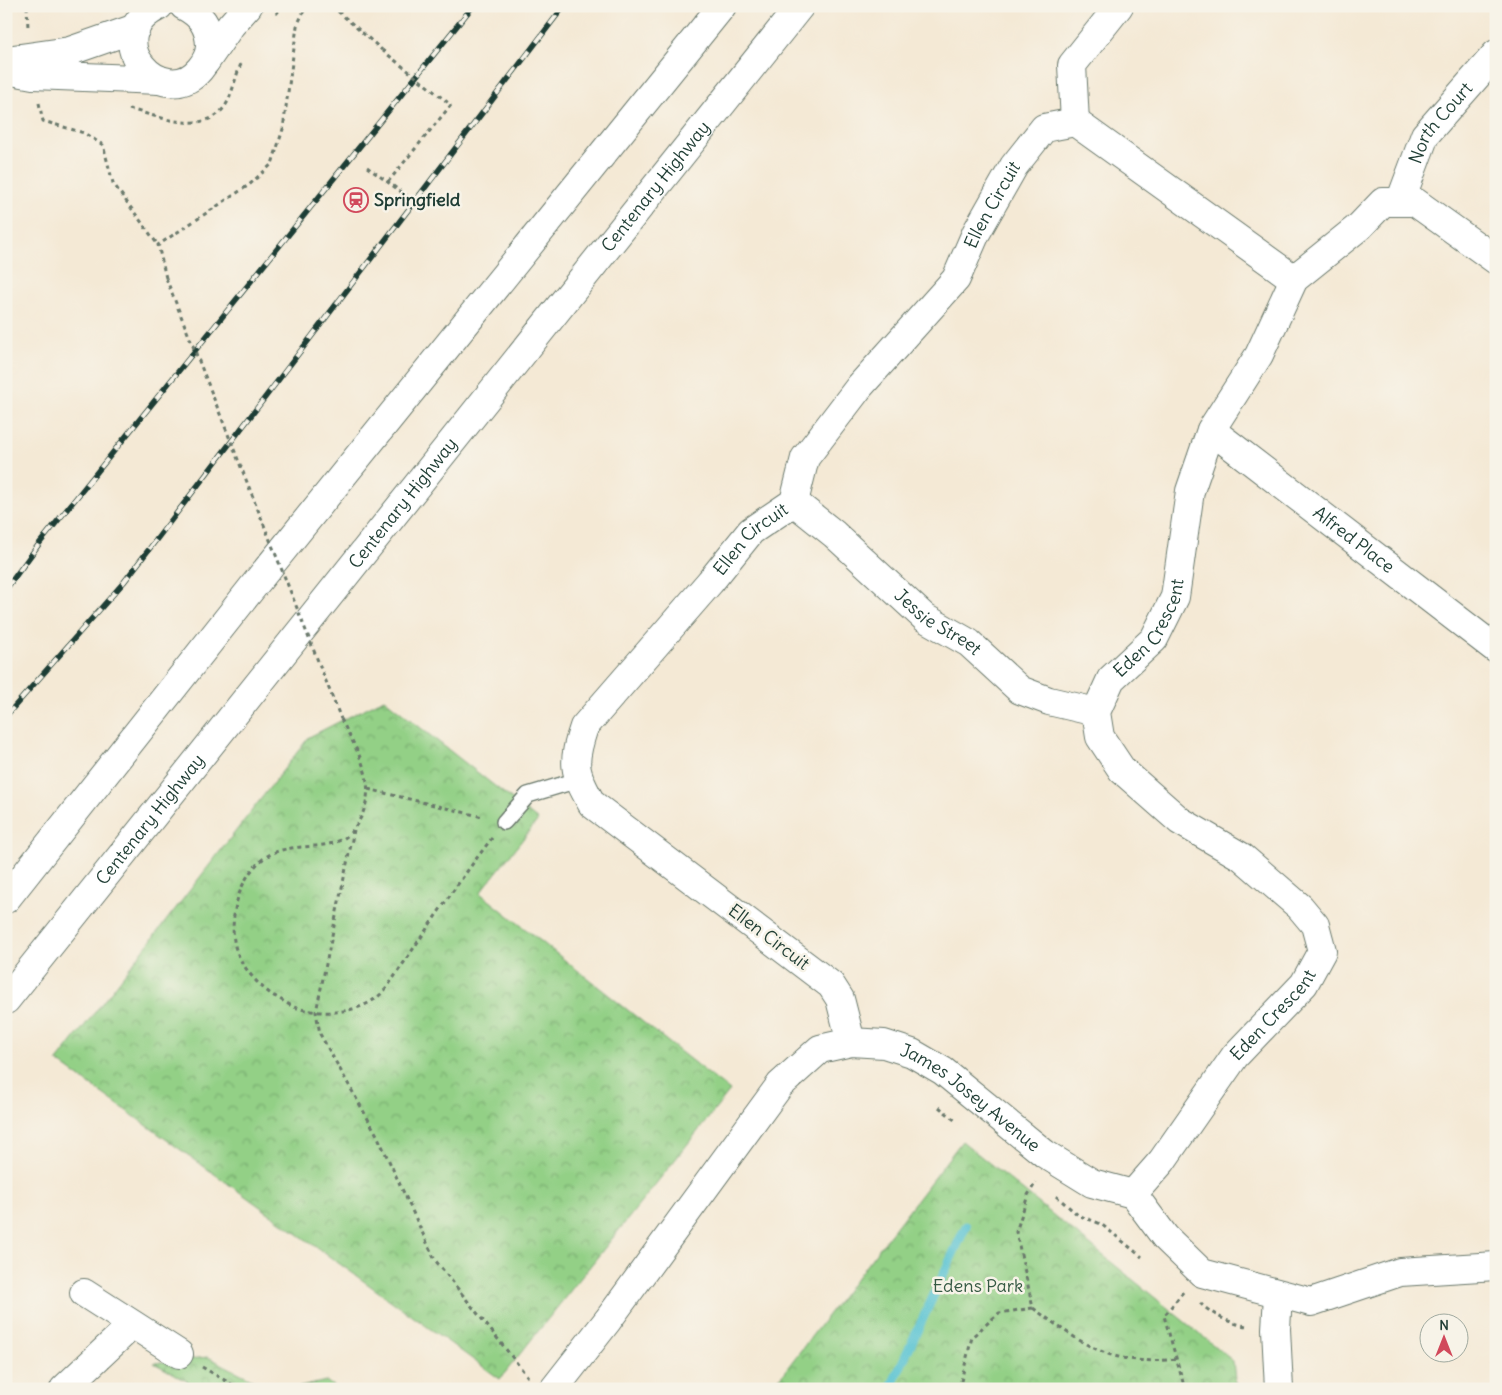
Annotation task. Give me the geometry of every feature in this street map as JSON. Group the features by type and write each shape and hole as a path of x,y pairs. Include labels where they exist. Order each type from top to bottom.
{"main road":[{"path":"160,6 145,15 136,28 133,51 138,64 147,74 160,80"},
{"path":"184,6 196,12 205,22 210,35 210,48 206,61"},
{"path":"6,70 33,75 173,82 186,79 198,72 231,25 248,6"},
{"path":"6,898 722,6"},
{"name":"Centenary Highway","path":"6,1000 800,6"},
{"path":"1119,6 1072,65 1075,122 1294,279"},
{"path":"6,60 70,51 136,28"},
{"name":"North Court","path":"1400,202 1425,135 1496,54"},
{"name":"Ellen Circuit","path":"851,1042 840,999 831,984 592,804 578,780 576,752 584,727 710,582 750,530 794,502 805,458 860,386 956,279 976,233 1014,166 1044,128 1075,122"},
{"name":"Eden Crescent","path":"1133,1194 1162,1161 1234,1056 1304,984 1322,951 1315,926 1300,907 1242,857 1180,821 1122,770 1100,737 1096,712 1111,679 1154,639 1175,597 1190,490 1211,430 1259,355 1294,279 1360,226 1383,202 1415,202 1496,260"},
{"name":"Alfred Place","path":"1211,430 1496,649"},
{"name":"Jessie Street","path":"794,502 834,534 925,618 969,643 1020,690 1049,701 1096,712"},
{"name":"James Josey Avenue","path":"543,1385 608,1320 780,1085 820,1049 851,1042 884,1044 912,1053 943,1071 1045,1154 1092,1183 1133,1194"},
{"path":"1133,1194 1165,1237 1202,1273 1278,1295 1311,1302 1400,1272 1496,1266"},
{"path":"84,1293 179,1354"},
{"path":"1278,1295 1276,1329 1279,1389"},
{"path":"64,1389 132,1325"}],"lane":[{"path":"504,822 528,795 546,788 578,780"}],"path":[{"path":"158,245 249,185 272,164 283,130 297,26 306,6"},
{"path":"332,6 382,50 451,105 388,182"},
{"path":"33,75 43,121 84,133 103,145 113,183 158,245 166,278 341,719 368,775 365,811 354,830 316,1012 320,1034 377,1135 435,1260 543,1385"},
{"path":"367,167 407,196"},
{"path":"354,830 342,840 288,848 270,854 248,874 238,896 233,919 235,947 247,970 271,994 293,1006 316,1012 342,1012 369,1003 384,991 449,894 504,822 368,789"},
{"path":"933,1100 960,1124"},
{"path":"1029,1175 1043,1186"},
{"path":"1036,1181 1028,1195 1016,1232 1034,1308 1071,1335 1120,1358 1147,1362 1176,1359"},
{"path":"1050,1192 1078,1215 1101,1224 1147,1260"},
{"path":"1185,1389 1164,1316 1186,1289"},
{"path":"1199,1302 1206,1308 1238,1325 1276,1329"},
{"path":"959,1389 972,1336 999,1313 1034,1308"},
{"path":"179,1354 240,1389"}],"green space":[{"path":"384,699 538,820 480,893 730,1091 500,1379 57,1061 309,737"},
{"name":"Edens Park","path":"962,1141 1233,1361 1236,1389 771,1389"},
{"path":"208,1357 271,1389 201,1389 154,1363"},
{"path":"326,1381 337,1389 293,1389"}],"waterway":[{"path":"890,1389 966,1226"}],"railway":[{"path":"6,589 39,544 473,6"},
{"path":"6,716 124,582 564,6"}],"place":[{"name":"Springfield","path":"356,200"}]}
